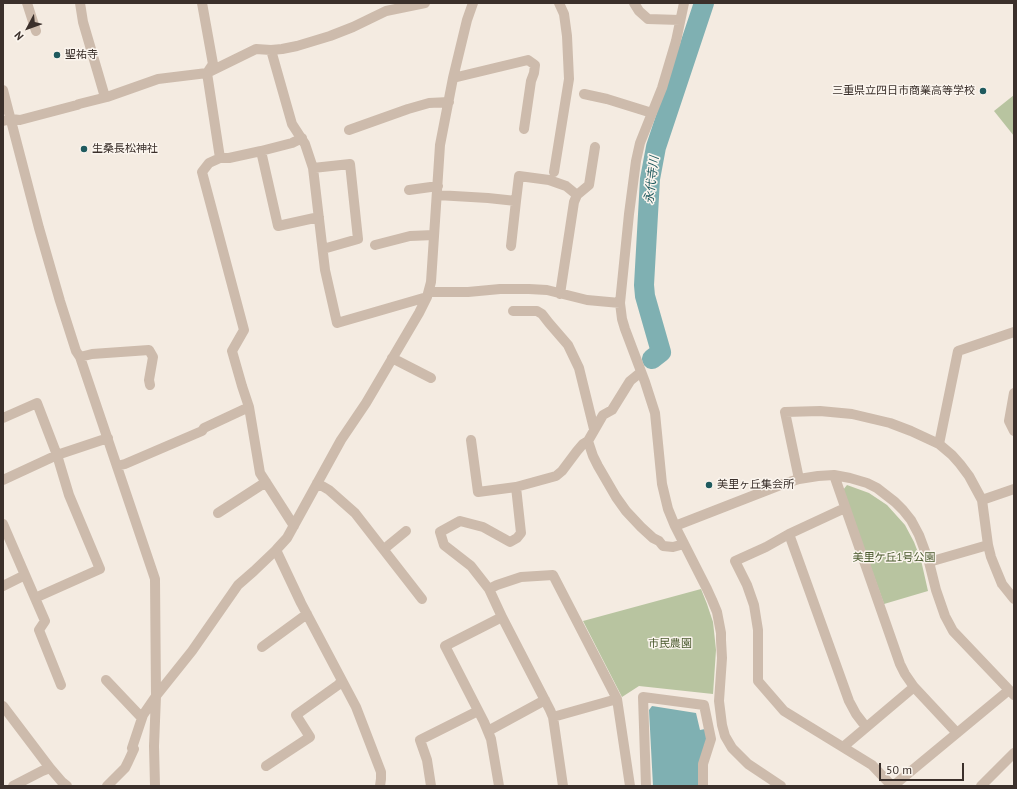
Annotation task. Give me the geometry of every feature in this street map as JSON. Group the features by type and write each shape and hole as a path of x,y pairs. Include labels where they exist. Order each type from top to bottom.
{"street":[{"path":"27,3 36,30"},
{"path":"80,3 83,22 105,97"},
{"path":"202,3 213,64 207,73 220,158"},
{"path":"7,120 20,120 107,97 158,78 207,73 256,49 282,49 330,36 386,11 425,3"},
{"path":"107,786 125,768 134,749 132,748 142,718 156,696 192,651 238,585 287,538 341,440 366,403 419,313 428,294 431,282 440,145 467,20 473,3"},
{"path":"554,172 569,79 567,36 564,14 559,3"},
{"path":"634,3 639,11 648,19 680,20"},
{"path":"684,3 676,41 662,88 640,143 636,161 620,303 625,329 655,413 662,484 668,509 712,600 719,622 722,658 719,701 722,725 732,748 748,764 781,786"},
{"path":"271,50 292,124 305,144 313,168 326,276 337,323 428,294 500,289 529,289 547,290 587,300 620,303"},
{"path":"454,78 528,60 535,65 531,81 524,130"},
{"path":"3,90 7,120 76,351 80,357 155,579 155,786"},
{"path":"584,94 607,99 652,113"},
{"path":"349,130 429,103 449,102"},
{"path":"294,526 260,473 249,407 232,351 244,330 202,172 209,163 220,158 229,158 261,151 292,143 302,138"},
{"path":"560,294 574,202 577,195 589,185 595,147"},
{"path":"261,151 278,226 319,217"},
{"path":"313,168 350,164 358,239 323,248"},
{"path":"511,246 520,176 549,180 566,186 577,195"},
{"path":"409,190 437,190 516,201"},
{"path":"375,245 410,236 434,235"},
{"path":"513,311 537,311 542,314 568,345 579,368 594,429"},
{"path":"939,444 958,351 1014,332"},
{"path":"80,357 92,354 149,350 153,357 149,380 150,385"},
{"path":"392,358 431,378"},
{"path":"471,440 478,492 516,487 556,476 562,471 583,444 588,441 602,415 612,410 630,381 641,372"},
{"path":"1014,393 1009,421 1014,431"},
{"path":"3,418 37,403 57,455 69,495 100,569 35,598"},
{"path":"117,466 202,431 204,428 249,407"},
{"path":"799,479 785,412 820,411 852,414 890,423 939,444 960,464 969,476 982,500 991,557 1002,584 1014,599"},
{"path":"3,480 57,455 108,438"},
{"path":"588,441 598,466 626,511 653,538 660,541 663,546 673,547 684,544"},
{"path":"675,526 783,484 799,479 818,476 834,475 867,483 877,488 903,510 919,535 929,562 936,590 945,616 953,631 1012,693 958,733 892,786 872,765 784,711 758,681 758,630 754,605 735,561 845,508"},
{"path":"834,475 900,664 914,687 958,733"},
{"path":"218,512 266,482"},
{"path":"317,483 328,490 355,513 422,599"},
{"path":"516,487 521,533 517,538 510,542 483,527 460,521 440,532 444,545 470,566 489,589 545,700 553,717 563,786"},
{"path":"982,500 1014,489"},
{"path":"3,524 45,621 39,630 61,685"},
{"path":"384,549 406,531"},
{"path":"789,534 849,701 856,714 866,727"},
{"path":"929,562 988,545"},
{"path":"276,550 307,614 356,707 381,772 380,786"},
{"path":"3,586 25,575"},
{"path":"489,589 521,577 553,575 617,699 630,786"},
{"path":"262,647 307,614"},
{"path":"499,786 491,739 488,731 445,646 502,617"},
{"path":"106,680 142,718"},
{"path":"266,766 310,737 296,714 342,681"},
{"path":"843,747 914,687"},
{"path":"646,786 643,698 704,705 711,738 703,764 704,786"},
{"path":"553,717 617,699"},
{"path":"488,731 545,700"},
{"path":"4,710 50,768 67,786"},
{"path":"431,786 427,760 420,740 478,711"},
{"path":"981,786 1014,753"},
{"path":"13,786 50,768"}],"green space":[{"path":"1014,95 1014,136 994,111"},
{"name":"美里ケ丘1号公園","path":"847,485 869,493 887,505 905,525 921,560 928,591 884,604 843,490"},
{"name":"市民農園","path":"701,589 713,622 716,650 713,694 639,686 622,697 583,621"}],"water":[{"path":"652,706 696,713 700,730 705,729 707,739 699,786 653,786 649,710"}],"waterway":[{"name":"永代寺川","path":"652,359 661,352 645,296 644,285 650,179 656,147 704,3"}],"place":[{"name":"聖祐寺","path":"57,55"},
{"name":"三重県立四日市商業高等学校","path":"983,91"},
{"name":"生桑長松神社","path":"84,149"},
{"name":"美里ヶ丘集会所","path":"709,485"}]}
